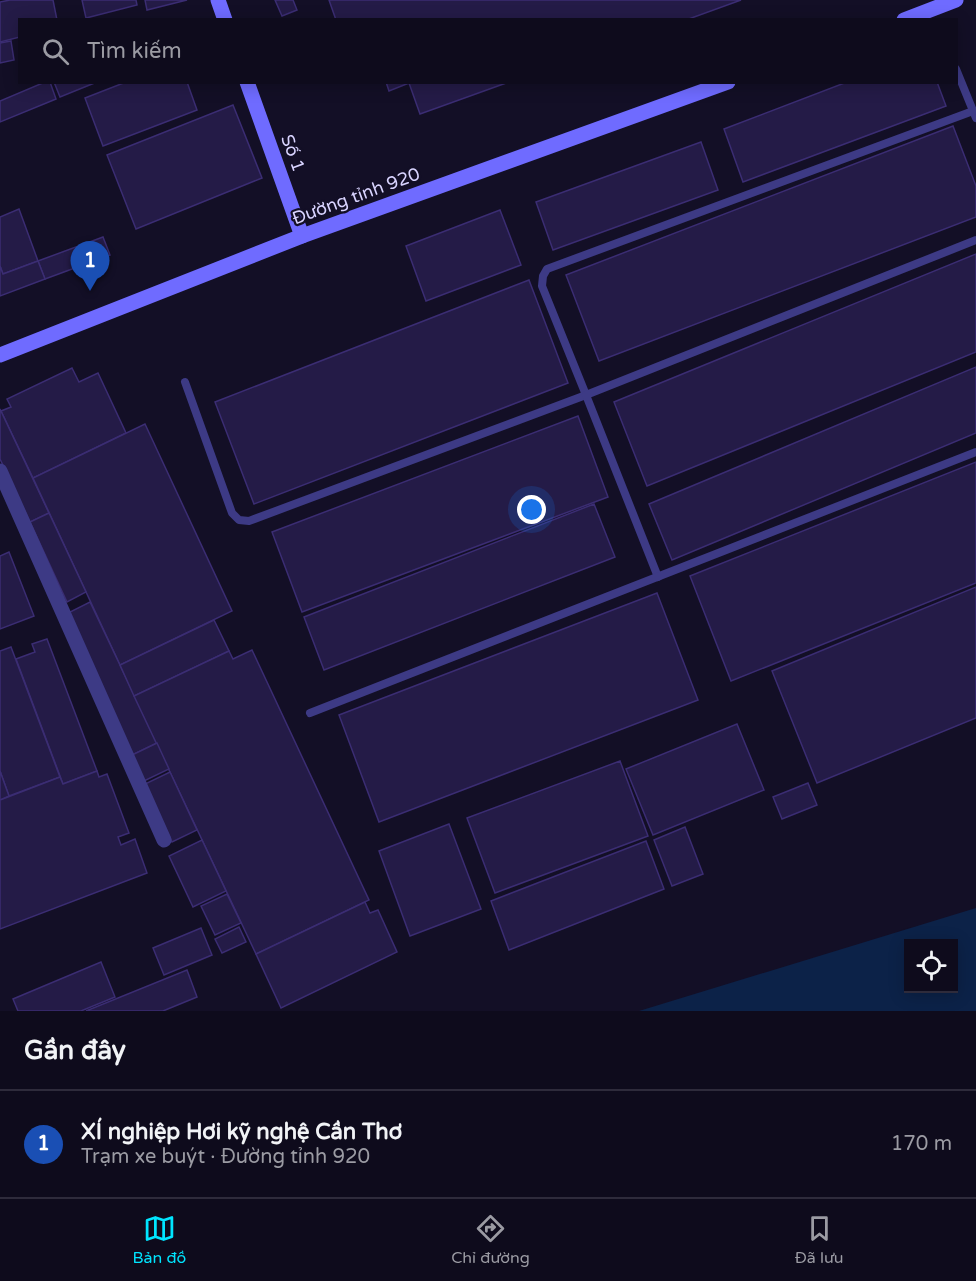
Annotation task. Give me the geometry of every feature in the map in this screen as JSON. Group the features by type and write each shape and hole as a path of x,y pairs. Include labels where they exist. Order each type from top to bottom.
{"main road":[{"path":"218,0 224,18"},
{"path":"914,18 934,14 956,0"},
{"name":"Số 1","path":"248,84 302,236"},
{"name":"Đường tỉnh 920","path":"0,355 302,236 722,84"}],"street":[{"path":"0,471 164,840"}],"lane":[{"path":"657,577 542,286 547,268 975,114 958,72"},
{"path":"185,382 231,513 239,520 249,520 586,395 976,240"},
{"path":"310,713 976,452"}],"water":[{"path":"976,908 976,1011 639,1011"}],"building":[{"path":"53,0 57,18 18,18 18,38 0,42 0,2"},
{"path":"82,0 136,0 137,5 86,18"},
{"path":"145,0 187,0 147,10"},
{"path":"275,0 293,0 297,10 282,16"},
{"path":"329,0 741,0 692,18 335,18"},
{"path":"11,41 14,60 0,63 0,43"},
{"path":"40,84 51,84 56,99 0,122 0,101"},
{"path":"55,84 92,84 60,97"},
{"path":"121,84 188,84 197,110 103,146 85,98"},
{"path":"387,84 406,84 389,91"},
{"path":"409,84 503,84 420,114"},
{"path":"842,84 938,84 946,106 743,182 724,129"},
{"path":"233,105 262,178 136,229 107,155"},
{"path":"953,126 976,186 976,217 599,361 566,275"},
{"path":"701,142 718,190 553,250 536,202"},
{"path":"19,209 38,261 3,274 0,266 0,217"},
{"path":"500,210 521,265 426,301 406,246"},
{"path":"103,237 110,255 45,279 38,261"},
{"path":"976,254 976,352 647,486 614,402"},
{"path":"38,261 45,279 0,296 0,266 3,274"},
{"path":"529,280 568,383 254,504 215,402"},
{"path":"976,367 976,433 672,560 649,504"},
{"path":"72,368 79,382 98,373 126,433 33,478 1,411 11,407 7,399"},
{"path":"0,409 49,513 30,522 0,459"},
{"path":"578,416 608,497 302,612 272,532"},
{"path":"145,424 232,611 120,665 33,478"},
{"path":"976,462 976,583 731,681 690,576"},
{"path":"594,504 615,557 324,670 304,617"},
{"path":"49,513 86,592 67,602 30,522"},
{"path":"9,552 34,616 0,629 0,556"},
{"path":"976,587 976,718 817,783 772,671"},
{"path":"657,593 698,700 379,822 339,715"},
{"path":"90,602 157,743 132,755 66,614"},
{"path":"214,620 229,651 134,696 120,665"},
{"path":"47,639 97,771 63,784 16,659 35,652 32,644"},
{"path":"11,647 60,777 9,796 0,771 0,651"},
{"path":"252,650 369,900 256,954 134,696 229,651 233,659"},
{"path":"737,724 764,790 653,835 626,769"},
{"path":"157,743 169,769 144,781 132,755"},
{"path":"620,761 648,836 495,893 467,818"},
{"path":"0,771 9,796 0,800"},
{"path":"97,771 99,777 107,774 129,833 118,837 121,845 135,839 147,873 0,929 0,800 60,777 63,784"},
{"path":"170,772 197,830 172,842 145,784"},
{"path":"808,783 817,805 782,819 773,797"},
{"path":"449,824 481,909 410,936 379,851"},
{"path":"685,827 703,874 672,886 654,840"},
{"path":"202,840 226,891 193,907 169,856"},
{"path":"646,841 664,889 509,950 491,901"},
{"path":"227,894 241,923 215,935 201,906"},
{"path":"365,902 370,913 378,910 397,952 281,1008 256,954"},
{"path":"239,927 246,942 222,953 215,939"},
{"path":"201,928 212,955 164,975 153,948"},
{"path":"101,962 115,997 81,1011 18,1011 13,999"},
{"path":"187,970 197,997 163,1011 86,1011"}],"place":[{"name":"XÍ nghiệp Hơi kỹ nghệ Cần Thơ","path":"90,291"}]}
